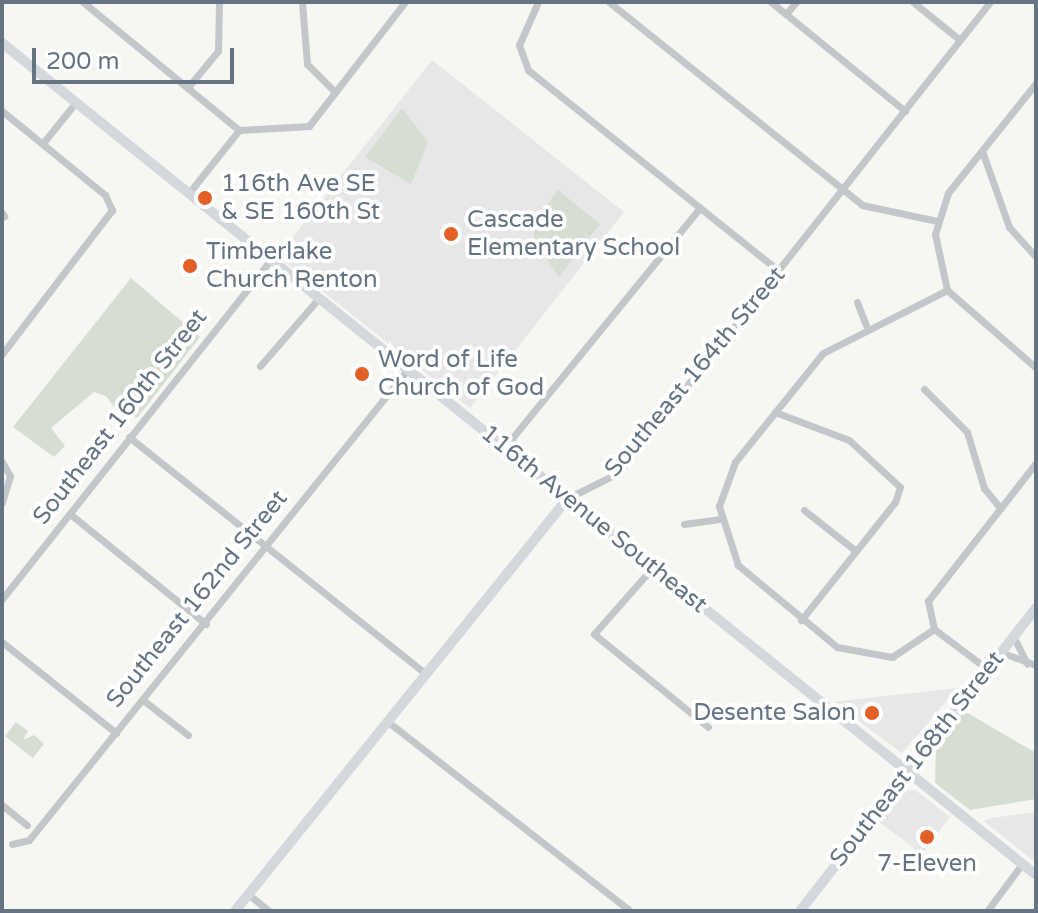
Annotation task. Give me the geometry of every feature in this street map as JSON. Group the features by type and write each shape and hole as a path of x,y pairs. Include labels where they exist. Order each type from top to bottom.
{"street":[{"path":"83,2 239,130 309,126 405,2"},
{"path":"189,86 218,51 219,2"},
{"path":"302,2 307,64 335,92"},
{"path":"538,2 519,45 528,70 779,271"},
{"path":"609,2 843,192 872,209 937,221"},
{"path":"771,2 905,111"},
{"path":"786,14 796,2"},
{"path":"913,2 960,40"},
{"name":"Southeast 164th Street","path":"235,911 423,672 568,498 618,473 843,192 990,2"},
{"name":"116th Avenue Southeast","path":"2,43 907,768 1036,875"},
{"path":"1036,83 948,193 937,221 935,247 947,290 1036,367"},
{"path":"43,143 76,102"},
{"path":"2,111 110,202 110,217 2,354"},
{"path":"188,194 239,130"},
{"path":"982,151 1009,227 1036,257"},
{"path":"504,448 700,208"},
{"name":"Southeast 160th Street","path":"2,599 271,259"},
{"path":"934,629 904,653 869,657 837,647 738,565 719,519 729,471 823,353 866,325 947,290"},
{"path":"260,366 319,298"},
{"path":"857,302 866,325"},
{"name":"Southeast 162nd Street","path":"12,844 29,840 206,624 266,544 408,369"},
{"path":"924,389 967,432 984,488 1000,508"},
{"path":"775,412 849,440 900,487 856,551 801,620"},
{"path":"129,437 423,672"},
{"path":"2,462 10,476 2,503"},
{"path":"986,668 934,629 930,596 1036,463"},
{"path":"804,510 856,551"},
{"path":"70,514 206,624"},
{"path":"684,524 719,519"},
{"path":"653,567 594,634 708,727"},
{"name":"Southeast 168th Street","path":"800,911 907,768 1036,608"},
{"path":"1013,636 1027,664"},
{"path":"2,642 116,733"},
{"path":"1000,652 1036,665"},
{"path":"143,700 188,735"},
{"path":"386,719 630,911"},
{"path":"2,805 27,825"},
{"path":"987,911 1022,864"},
{"path":"248,894 269,911"}],"shaded area":[{"name":"Cascade Elementary School","path":"432,60 624,212 470,408 278,256"},
{"path":"402,108 428,142 411,184 365,157"},
{"path":"558,190 600,224 559,277 534,241 534,222"},
{"path":"131,278 200,337 138,417 122,418 106,396 94,392 51,428 65,446 54,457 13,427"},
{"path":"958,688 902,753 833,702"},
{"path":"964,711 1036,753 1036,799 970,810 935,783 936,746"},
{"path":"16,722 28,731 23,740 34,735 44,744 33,758 5,736"},
{"path":"915,790 950,817 922,854 878,821 900,792"},
{"path":"1036,812 1036,863 984,821 991,818"}],"place":[{"name":"116th Ave SE & SE 160th St","path":"205,198"},
{"name":"Cascade Elementary School","path":"451,234"},
{"name":"Timberlake Church Renton","path":"190,266"},
{"name":"Word of Life Church of God","path":"362,374"},
{"name":"Desente Salon","path":"872,713"},
{"name":"7-Eleven","path":"927,837"}]}
